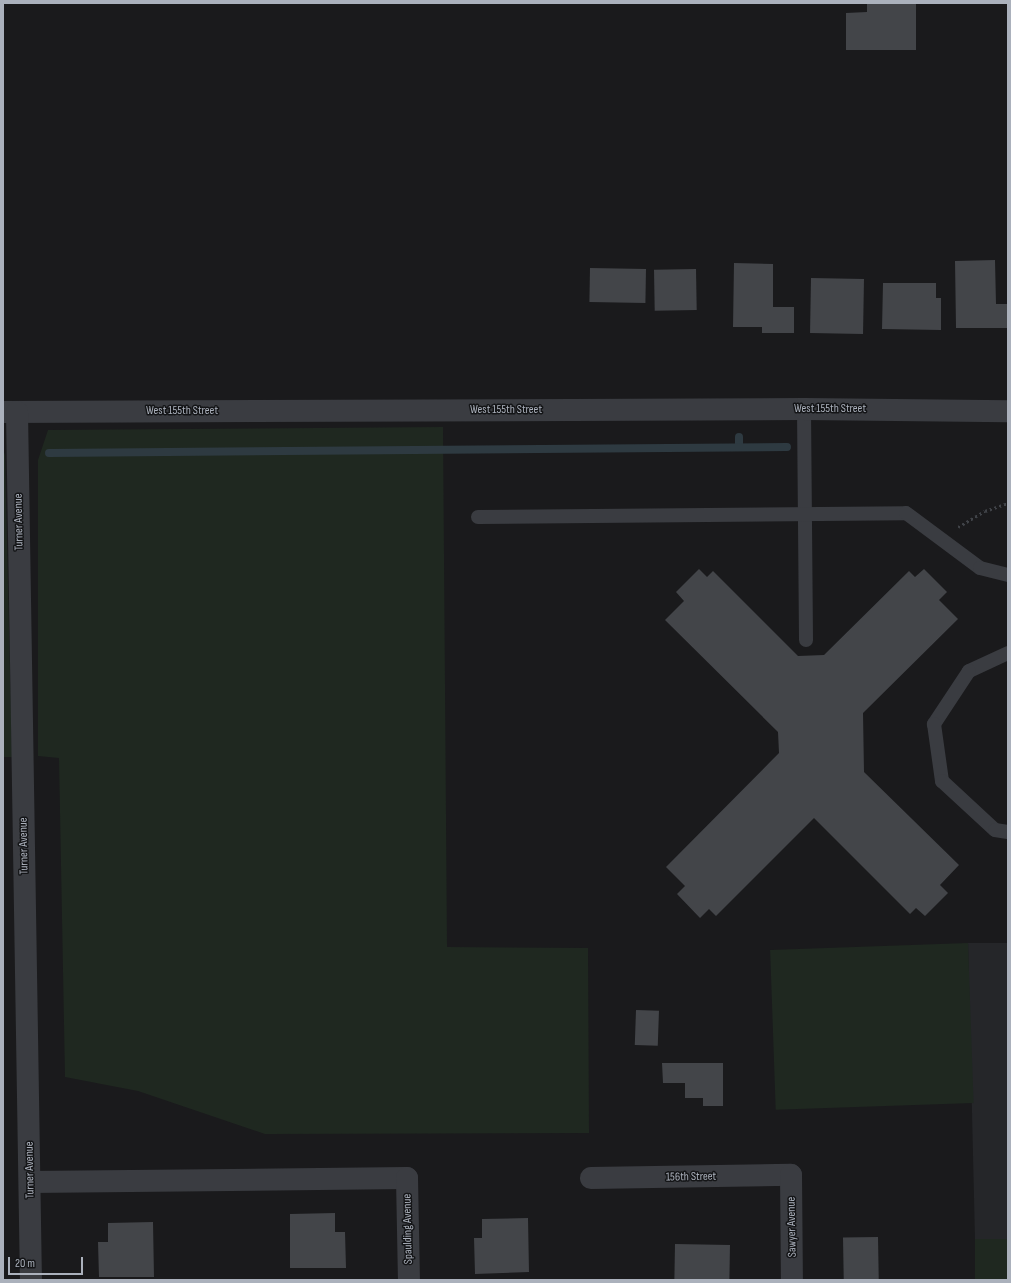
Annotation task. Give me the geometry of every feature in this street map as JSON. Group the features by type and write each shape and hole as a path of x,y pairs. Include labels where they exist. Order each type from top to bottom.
{"street":[{"name":"West 155th Street","path":"10,412 804,409 1008,411"},
{"name":"Turner Avenue","path":"10,412 30,1182 31,1280"},
{"name":"156th Street","path":"591,1178 792,1175"},
{"name":"Sawyer Avenue","path":"792,1175 792,1280"},
{"name":"Spaulding Avenue","path":"30,1182 407,1178 408,1280"}],"lane":[{"path":"804,409 806,640"},
{"path":"478,517 906,513 980,568 1008,575"},
{"path":"1008,653 968,671 934,724 942,781 996,830 1008,832"}],"path":[{"path":"954,529 985,511 1008,503"}],"shaded area":[{"path":"443,427 447,947 588,948 589,1133 265,1134 138,1091 65,1077 59,758 38,756 38,460 48,430"},
{"path":"3,449 5,455 12,757 3,757"},
{"path":"968,943 1008,943 1008,1239 975,1239"},
{"path":"968,943 974,1103 776,1110 770,950"},
{"path":"975,1239 1008,1239 1008,1280 975,1280"}],"building":[{"path":"867,3 916,3 916,50 846,50 846,13 867,12"},
{"path":"995,260 996,304 1008,304 1008,328 956,328 955,261"},
{"path":"734,263 773,264 773,307 794,307 794,333 762,333 762,327 733,327"},
{"path":"590,268 646,269 645,303 589,302"},
{"path":"696,269 697,310 655,311 654,270"},
{"path":"811,278 864,279 863,334 810,333"},
{"path":"883,283 936,283 936,298 941,298 941,330 882,329"},
{"path":"699,569 707,577 713,571 798,656 824,655 909,571 915,577 924,569 947,592 939,600 958,619 863,713 864,772 959,865 940,885 948,893 925,916 916,908 910,914 814,818 716,916 709,909 700,918 677,894 685,886 666,867 779,753 778,732 665,620 684,601 676,592"},
{"path":"636,1010 659,1011 658,1046 635,1045"},
{"path":"662,1063 723,1063 723,1106 703,1106 703,1098 685,1098 685,1083 663,1083"},
{"path":"335,1213 335,1232 345,1232 346,1268 290,1268 290,1214"},
{"path":"528,1218 529,1272 475,1274 474,1238 482,1238 482,1219"},
{"path":"153,1222 154,1277 99,1277 98,1242 108,1242 108,1223"},
{"path":"878,1237 879,1280 844,1280 843,1238"},
{"path":"675,1244 730,1245 729,1280 674,1280"}],"waterway":[{"path":"739,437 739,447"},
{"path":"49,453 787,447"}]}
